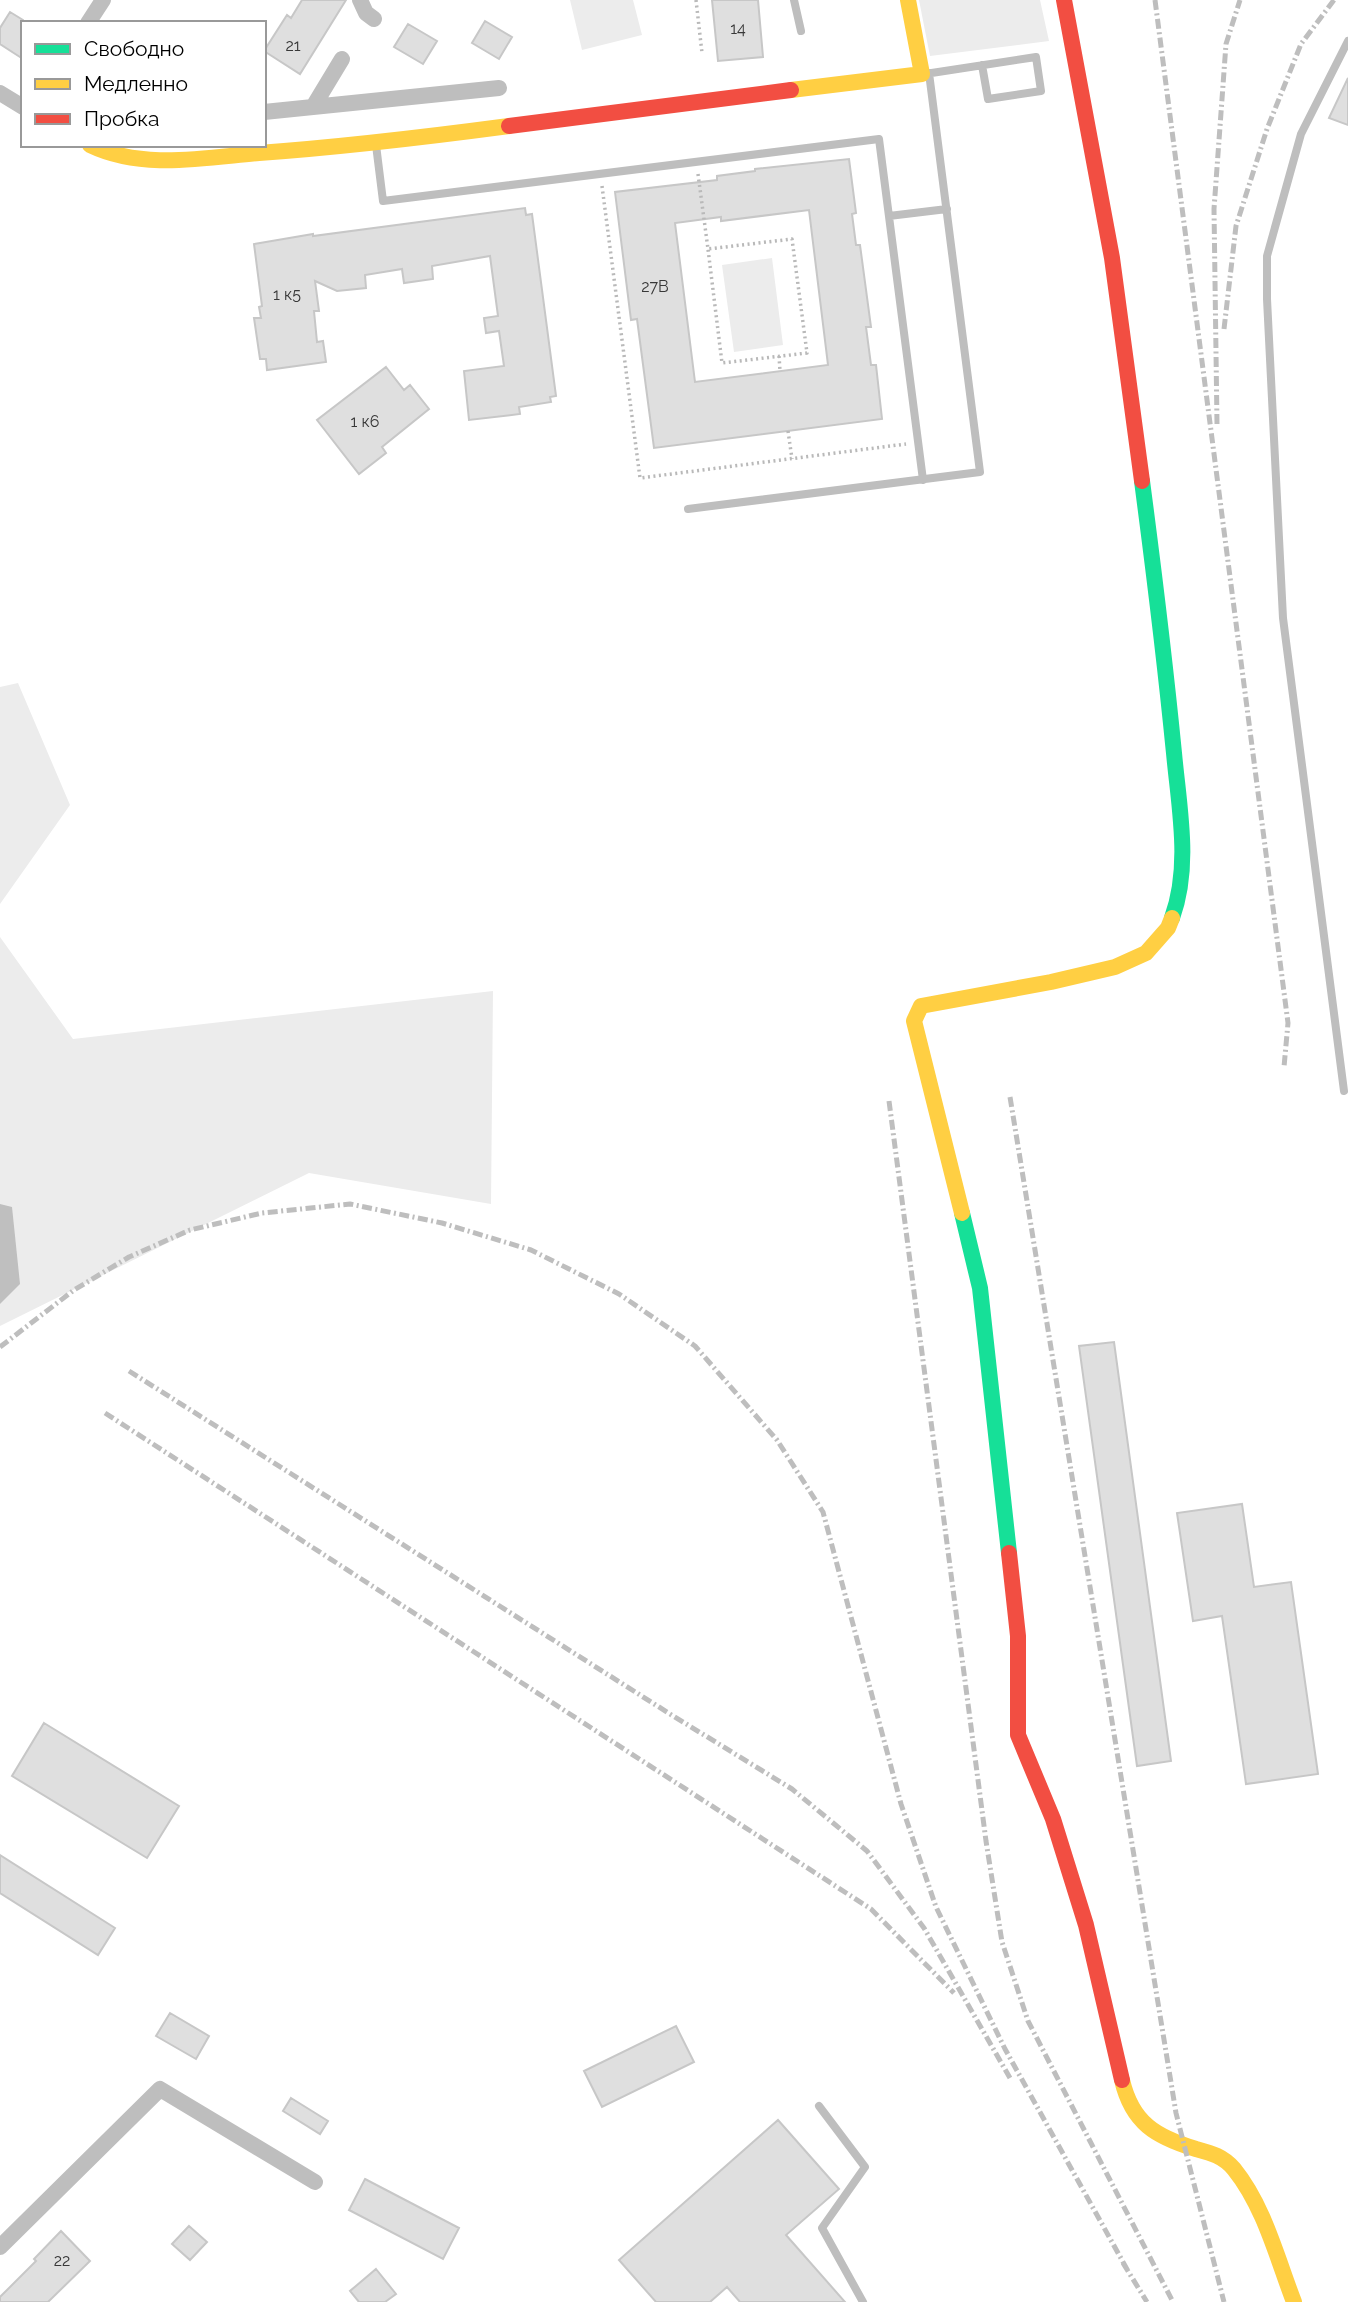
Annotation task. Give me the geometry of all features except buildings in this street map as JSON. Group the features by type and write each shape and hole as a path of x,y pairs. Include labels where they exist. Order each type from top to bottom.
{"street":[{"path":"89,21 103,0"},
{"path":"360,0 366,13 374,19"},
{"path":"94,147 111,155 156,161 376,143 925,74 908,0"},
{"path":"1064,0 1112,258 1141,470 1168,695 1183,856 1180,896 1168,928 1146,953 1115,967 1051,982 920,1006 914,1021 980,1288 1017,1636 1018,1734 1053,1819 1086,1925 1126,2097 1136,2116 1154,2135 1222,2157 1236,2170 1254,2205 1294,2302"},
{"path":"313,107 342,59"},
{"path":"266,112 499,88"},
{"path":"0,93 21,106"},
{"path":"0,2247 160,2089 315,2182"}],"lane":[{"path":"794,0 801,31"},
{"path":"1344,1091 1283,618 1266,299 1267,256 1301,134 1348,41"},
{"path":"688,509 980,472 947,209 925,74 982,65 1036,57 1041,91 988,99 982,65"},
{"path":"376,143 383,201 879,138 923,480"},
{"path":"889,216 947,209"},
{"path":"819,2106 865,2167 822,2228 863,2302"}],"path":[{"path":"696,0 702,53"},
{"path":"696,162 722,363 807,353 792,239 708,249"},
{"path":"601,174 640,478 918,443"},
{"path":"779,356 780,371"},
{"path":"788,431 792,459"}],"shaded area":[{"path":"570,0 633,0 642,35 582,50"},
{"path":"919,0 1040,0 1049,41 930,56"},
{"path":"772,258 783,345 734,352 722,265"},
{"path":"18,683 70,805 0,904 0,687"},
{"path":"0,937 73,1039 493,991 491,1204 309,1173 0,1326"},
{"path":"0,1204 12,1207 20,1284 0,1304"}],"railway":[{"path":"1155,0 1288,1023 1284,1067"},
{"path":"1217,424 1214,209 1226,44 1240,0"},
{"path":"1224,329 1236,226 1267,129 1301,44 1334,0"},
{"path":"1010,1097 1176,2113 1224,2302"},
{"path":"889,1101 986,1841 1002,1942 1028,2021 1173,2302"},
{"path":"0,1347 74,1290 129,1257 190,1230 262,1213 350,1204 442,1223 531,1250 619,1294 695,1346 777,1440 823,1512 901,1804 936,1907 1005,2049 1128,2271"},
{"path":"129,1371 792,1789 867,1851 924,1928 1010,2078"},
{"path":"105,1413 871,1909 954,1993"},
{"path":"1123,2263 1147,2302"}],"traffic: fast":[{"path":"1142,481 1181,816 1181,878 1172,918"},
{"path":"962,1213 980,1288 1009,1553"}],"traffic: slow":[{"path":"791,90 922,74 908,0"},
{"path":"95,147 130,158 195,159 353,145 509,126"},
{"path":"962,1213 914,1021 921,1006 1115,967 1146,953 1168,928 1172,918"},
{"path":"1122,2080 1132,2107 1148,2126 1169,2139 1216,2156 1234,2169 1262,2216 1294,2302"}],"traffic: jam":[{"path":"1064,0 1112,258 1142,481"},
{"path":"509,126 791,90"},
{"path":"1009,1553 1018,1636 1018,1735 1053,1819 1086,1925 1122,2080"}]}
